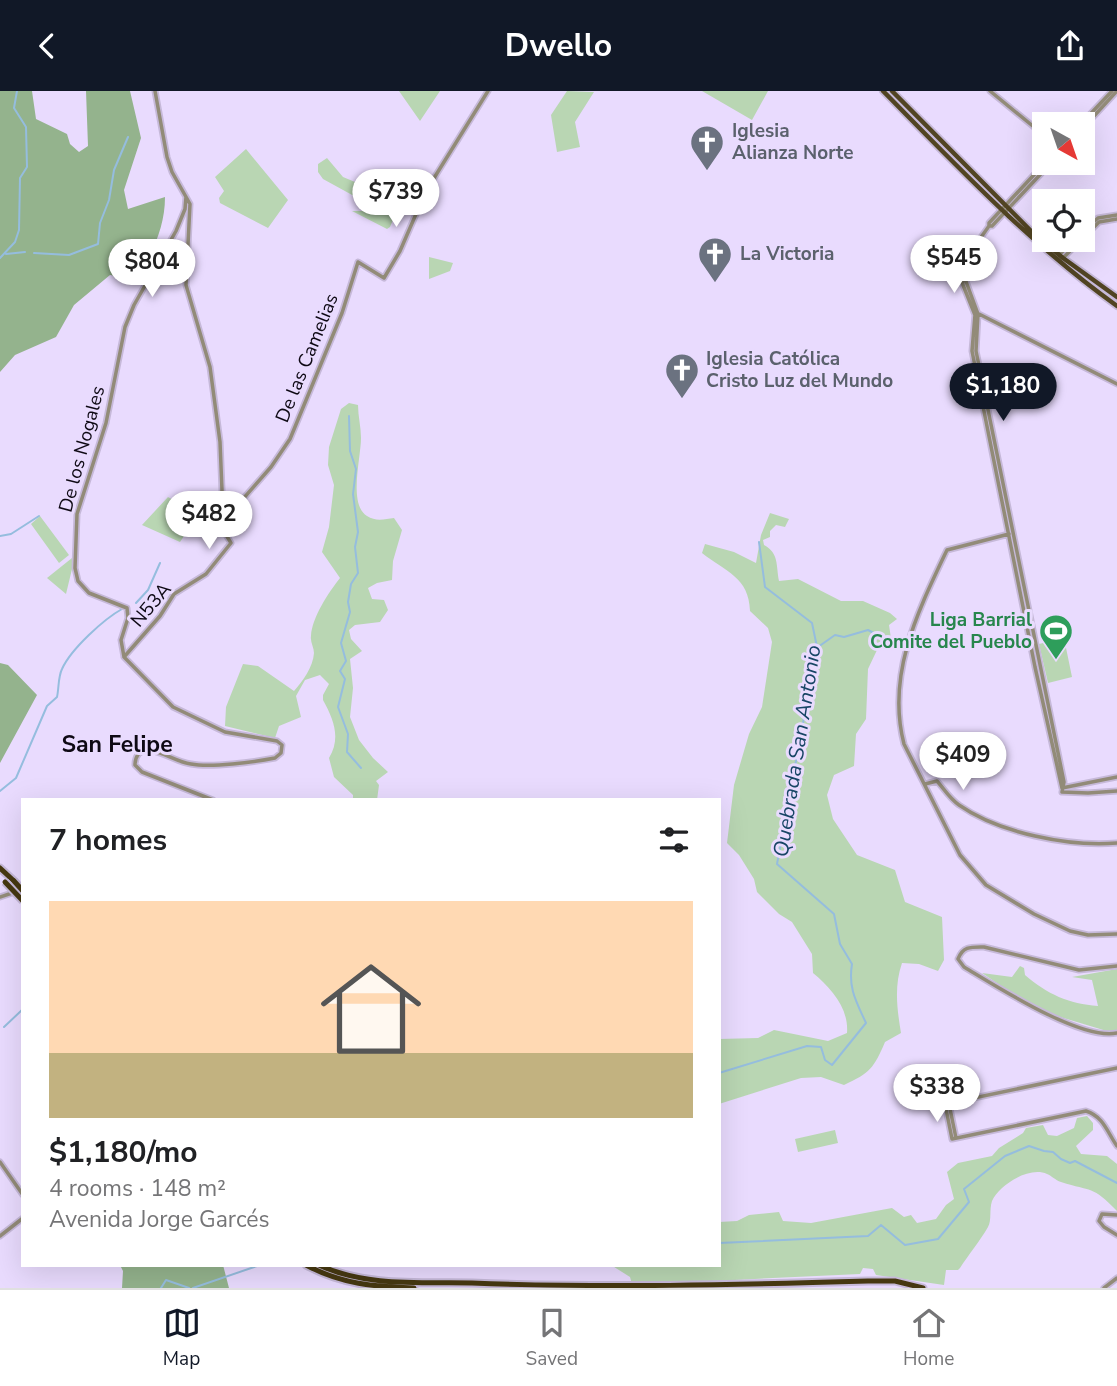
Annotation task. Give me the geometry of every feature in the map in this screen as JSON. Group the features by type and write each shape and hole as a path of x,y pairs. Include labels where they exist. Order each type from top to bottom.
{"highway":[{"path":"0,868 21,888"},
{"path":"2,880 21,899"},
{"path":"310,1267 352,1283 414,1288"},
{"path":"324,1267 344,1275 394,1281 576,1287 895,1281 923,1288"}],"main road":[{"path":"883,91 1004,210 1082,280 1117,306"},
{"path":"892,91 1004,210 1117,297"},
{"path":"1082,280 1086,275"}],"street":[{"path":"155,91 167,157 172,172 190,204 186,285 210,367 213,387 220,442 220,525"},
{"name":"De las Camelias","path":"220,525 271,467 290,439 342,313 358,262 384,278 400,251 426,191 488,91"},
{"path":"990,91 1032,125"},
{"path":"1095,112 1114,91"},
{"path":"1004,210 1035,175"},
{"path":"1039,175 989,223 961,271 963,285 976,313 972,351 1064,782 1062,790"},
{"name":"De los Nogales","path":"124,657 121,640 128,618 127,608 89,593 78,581 75,568 77,514 106,423 128,318 176,231 187,197"},
{"path":"1095,221 1117,217"},
{"path":"1095,226 1099,222 1117,217"},
{"path":"1061,256 1064,252"},
{"path":"1061,256 1066,252"},
{"path":"976,313 1117,384"},
{"name":"N53A","path":"124,657 160,616 174,594 206,574 231,543 220,525"},
{"path":"1011,533 947,550 915,620 899,681 899,725 904,744 960,855 986,885 1070,931 1088,935 1117,934"},
{"path":"124,657 177,710 225,732 277,741 282,745 281,753 275,758 202,765 177,761 149,751 137,755 135,763 142,772 209,798"},
{"path":"1062,790 1117,777"},
{"path":"924,785 937,781 957,803 986,820 1011,829 1073,844 1117,843"},
{"path":"1062,790 1088,793 1117,791"},
{"path":"0,897 21,891"},
{"path":"1117,966 1079,970 984,947 969,947 961,951 958,959 964,967 1024,1004 1090,1030 1110,1035 1117,1033"},
{"path":"1117,1068 947,1104 954,1138 1086,1111 1104,1123 1117,1146"},
{"path":"0,1163 21,1192"},
{"path":"1117,1215 1102,1215 1099,1221 1117,1235"},
{"path":"0,1226 2,1234 21,1220"},
{"path":"1104,1288 1117,1278"}],"green space":[{"path":"0,91 32,91 36,119 67,134 70,144 79,152 88,146 86,91 130,91 141,138 124,190 128,209 165,197 160,230 138,280 110,275 74,305 56,337 15,355 0,372"},
{"path":"399,91 440,91 420,121"},
{"path":"567,91 594,92 575,122 580,147 557,152 551,115"},
{"path":"702,91 768,91 752,120"},
{"path":"246,149 288,200 268,228 220,203 219,198 224,191 215,177"},
{"path":"327,158 343,177 355,182 354,196 323,179 318,172 318,164"},
{"path":"401,200 387,229 352,211 372,211"},
{"path":"429,257 453,263 450,271 429,279"},
{"path":"349,403 358,405 361,438 357,491 361,510 374,519 394,518 402,530 393,561 392,580 368,588 372,599 384,600 388,610 380,622 355,625 349,630 351,639 362,651 350,659 353,688 350,717 359,740 388,772 376,781 379,785 377,798 353,798 334,777 329,758 335,743 335,729 323,700 329,684 320,675 305,680 296,696 301,717 279,726 275,738 225,726 226,707 243,664 258,666 294,691 312,663 314,653 311,638 314,621 326,597 340,578 322,552 329,527 334,485 328,465 329,447 341,409"},
{"path":"168,497 198,515 180,542 142,525"},
{"path":"770,513 789,519 785,527 776,525 770,531 770,537 763,540 764,545 775,556 779,581 798,579 841,601 863,601 897,619 889,625 892,645 877,650 868,669 866,719 856,734 854,766 834,775 827,795 833,819 857,855 895,870 905,902 942,917 944,960 938,971 919,964 902,963 897,989 901,1033 885,1042 874,1064 860,1077 844,1085 821,1077 801,1078 721,1103 721,1039 758,1038 774,1030 828,1041 847,1033 842,1007 832,992 813,973 812,954 792,922 779,914 757,892 754,879 739,855 727,843 734,785 749,734 762,707 772,642 768,628 750,611 749,600 741,583 702,553 705,544 734,552 756,563 761,535"},
{"path":"40,516 69,555 59,563 31,524"},
{"path":"72,558 72,569 66,594 47,578"},
{"name":"Liga Barrial Comite del Pueblo","path":"1064,638 1072,677 1048,683 1039,644"},
{"path":"0,663 8,665 37,695 0,763"},
{"path":"1020,966 1024,968 1025,975 1050,993 1077,1003 1098,1006 1092,980 1072,977 1117,969 1117,1031 1110,1032 1047,1013 1025,1002 982,973 1012,977"},
{"path":"1087,1116 1093,1123 1093,1130 1076,1146 1081,1154 1107,1156 1117,1164 1117,1211 1091,1191 1040,1172 1024,1175 1008,1183 996,1195 991,1204 988,1227 960,1268 946,1270 944,1285 876,1275 873,1269 863,1268 860,1274 632,1284 630,1277 614,1267 721,1267 721,1222 737,1221 749,1215 779,1212 783,1221 811,1223 892,1208 904,1217 911,1215 917,1223 936,1219 954,1199 947,1172 958,1163 992,1156 1026,1128 1043,1125 1048,1135 1057,1136 1074,1128 1077,1118"},
{"path":"835,1130 838,1143 798,1152 795,1139"},
{"path":"121,1267 224,1267 229,1288 122,1288"}],"waterway":[{"path":"0,258 15,242 19,230 20,178 27,167 26,127 14,108 17,91"},
{"path":"34,253 69,255 98,244 100,223 109,200 114,170 128,137"},
{"path":"6,254 25,252"},
{"path":"349,416 350,451 356,469 353,494 358,532 355,547 358,573 351,584 348,602 350,612 341,643 346,661 340,671 345,679 338,707 348,734 347,752 361,768"},
{"path":"0,536 11,534 39,516"},
{"name":"Quebrada San Antonio","path":"721,1072 807,1046 821,1047 825,1060 832,1065 866,1023 854,994 852,964 840,944 834,914 777,864 817,647 812,623 765,587 759,542"},
{"path":"136,603 148,590 160,563"},
{"path":"0,791 16,778 47,706 57,697 60,675 66,661 89,635 122,609"},
{"path":"818,647 835,635 844,637 868,630 881,637"},
{"path":"4,1027 21,1011"},
{"path":"721,1243 868,1236 881,1225 905,1245 938,1239 969,1202 964,1189 1005,1156 1029,1146 1053,1152 1070,1163 1075,1161 1117,1183"},
{"path":"193,1288 254,1267"},
{"path":"161,1288 166,1280 189,1288"}],"place":[{"name":"Iglesia Alianza Norte","path":"707,172"},
{"name":"La Victoria","path":"715,284"},
{"name":"Iglesia Católica Cristo Luz del Mundo","path":"682,400"},
{"name":"Liga Barrial Comite del Pueblo","path":"1056,661"}],"district":[{"name":"San Felipe","path":"117,744"}]}
